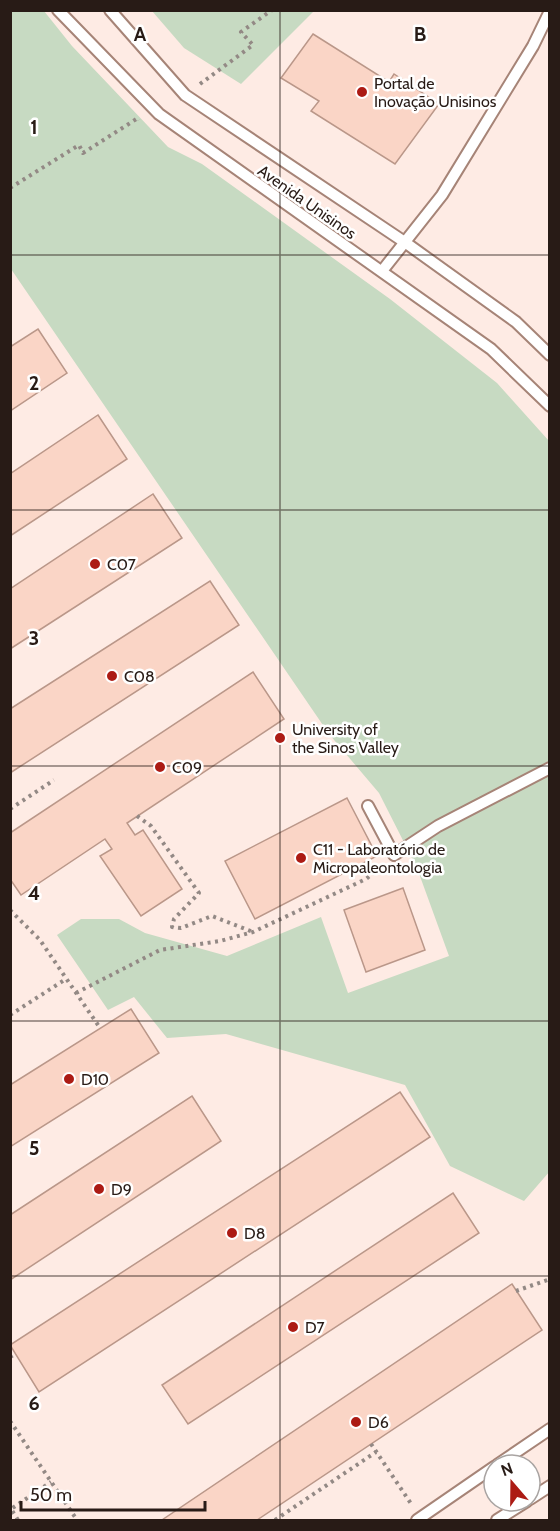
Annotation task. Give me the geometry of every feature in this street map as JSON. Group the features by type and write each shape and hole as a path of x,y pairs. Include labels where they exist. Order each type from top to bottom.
{"lane":[{"name":"Avenida Unisinos","path":"58,10 159,114 491,349 549,406"},
{"name":"Avenida Unisinos","path":"110,10 185,94 406,243 516,322 549,355"},
{"path":"382,271 442,195 488,124 533,46 549,11"},
{"path":"368,806 394,855 438,825 549,768"},
{"path":"515,1453 549,1429"},
{"path":"417,1521 482,1476"}],"path":[{"path":"185,94 253,45 242,32 272,10"},
{"path":"10,188 79,145 83,153 138,118 142,124"},
{"path":"10,809 54,780"},
{"path":"137,816 151,826 199,893 174,919 172,927 181,928 212,916 253,932"},
{"path":"76,993 160,950 220,941 253,932 366,879 394,855"},
{"path":"10,910 39,940 100,1028"},
{"path":"10,1015 66,979"},
{"path":"516,1291 549,1279"},
{"path":"10,1421 77,1521"},
{"path":"371,1444 406,1497"},
{"path":"275,1521 376,1452"},
{"path":"18,1521 11,1509 51,1482"}],"shaded area":[{"name":"University of the Sinos Valley","path":"10,11 549,11 549,1520 11,1520"}],"green space":[{"path":"10,11 44,11 72,46 168,147 202,164 390,299 497,383 549,441 550,1171 524,1201 450,1166 405,1085 226,1034 167,1038 134,997 108,1010 57,935 81,919 119,919 145,933 227,956 321,917 348,993 449,956 417,868 379,793 329,734 11,269"},
{"path":"152,11 314,11 241,84 184,48"}],"building":[{"name":"Portal de Inovação Unisinos","path":"313,34 389,82 394,74 439,104 395,164 311,111 319,101 281,78"},
{"path":"38,329 67,373 10,411 10,347"},
{"path":"98,415 127,459 10,536 10,474"},
{"name":"C07","path":"153,494 182,538 10,649 10,589"},
{"name":"C08","path":"210,581 239,625 10,773 10,709"},
{"name":"C09","path":"253,672 284,719 127,823 135,835 143,830 182,889 141,916 100,856 112,849 105,839 21,895 10,879 10,833"},
{"name":"C11 - Laboratório de Micropaleontologia","path":"347,798 377,856 255,919 225,861"},
{"path":"403,888 425,950 366,972 344,910"},
{"name":"D10","path":"131,1009 159,1053 10,1147 10,1085"},
{"name":"D8","path":"400,1092 430,1137 39,1392 10,1345"},
{"name":"D9","path":"192,1096 221,1141 10,1280 10,1215"},
{"name":"D7","path":"453,1193 479,1233 188,1424 162,1385"},
{"name":"D6","path":"512,1284 542,1330 257,1520 162,1520"}],"place":[{"name":"Portal de Inovação Unisinos","path":"362,92"},
{"name":"C07","path":"95,564"},
{"name":"C08","path":"112,676"},
{"name":"University of the Sinos Valley","path":"280,738"},
{"name":"C09","path":"160,767"},
{"name":"C11 - Laboratório de Micropaleontologia","path":"301,858"},
{"name":"D10","path":"69,1079"},
{"name":"D9","path":"99,1189"},
{"name":"D8","path":"232,1233"},
{"name":"D7","path":"293,1327"},
{"name":"D6","path":"356,1422"}]}
